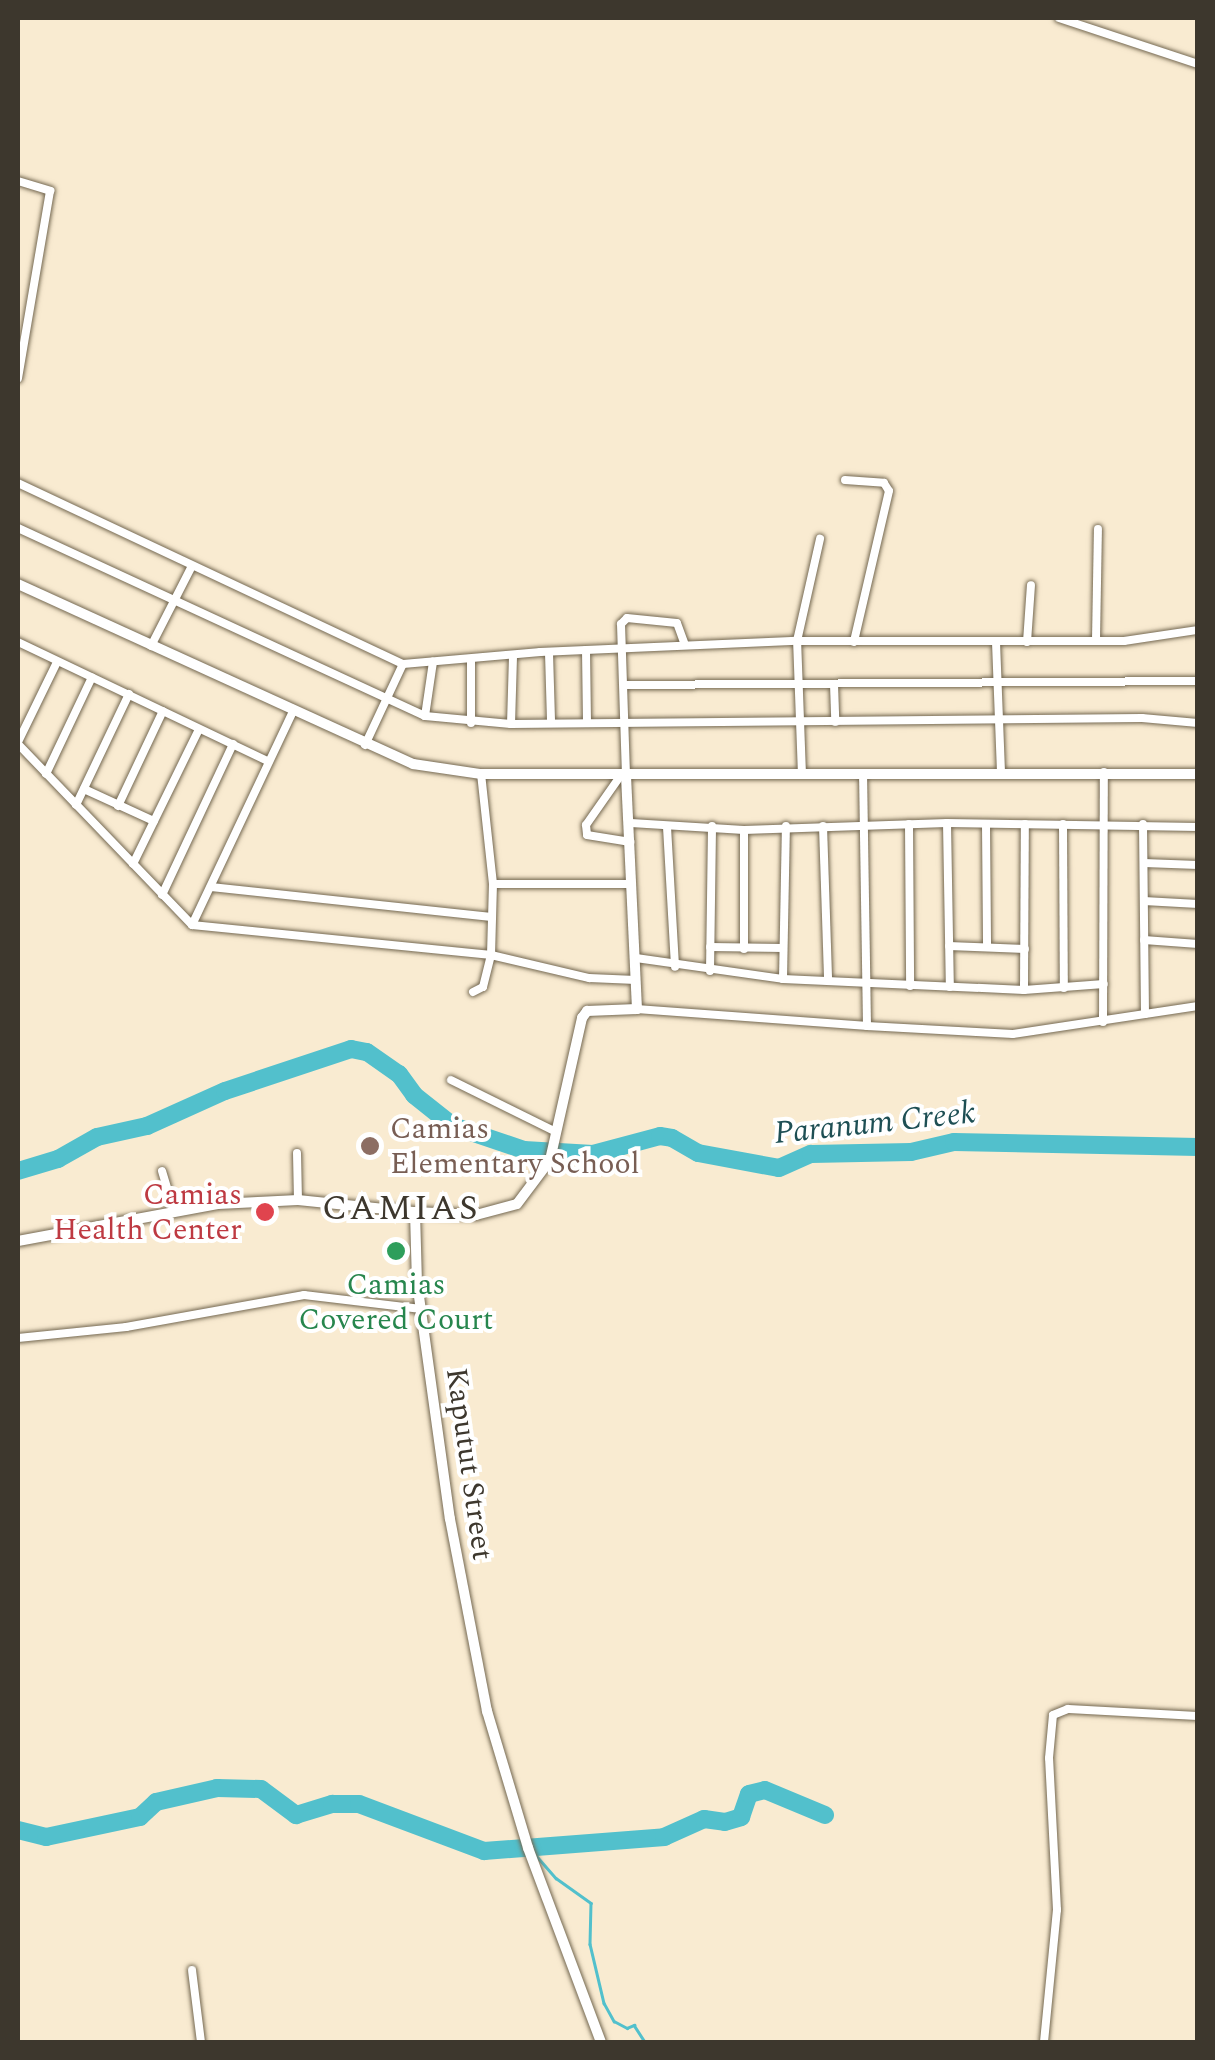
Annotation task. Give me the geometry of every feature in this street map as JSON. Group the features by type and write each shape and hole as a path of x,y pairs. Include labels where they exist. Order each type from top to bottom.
{"street":[{"path":"1059,18 1198,64"},
{"path":"18,181 50,191 18,378"},
{"path":"846,480 884,484 889,491 854,642"},
{"path":"18,482 403,664 586,650 797,641 1124,642 1198,630"},
{"path":"18,528 425,716 511,724 1142,718 1198,723"},
{"path":"1096,640 1098,529"},
{"path":"802,775 797,641 820,539"},
{"path":"151,648 192,566"},
{"path":"18,584 292,713 413,764 482,774 1198,774"},
{"path":"1027,642 1031,585"},
{"path":"637,1009 629,884 632,822 623,775 625,685 621,624 627,618 677,624 685,645"},
{"path":"996,642 1000,772"},
{"path":"18,654 20,643 268,760"},
{"path":"586,650 587,721"},
{"path":"549,653 551,722"},
{"path":"511,724 513,656"},
{"path":"471,660 471,723"},
{"path":"57,662 18,743 192,925 491,955 589,978 636,980"},
{"path":"425,716 433,662"},
{"path":"365,746 403,664"},
{"path":"46,774 92,678"},
{"path":"625,685 800,681 1198,682"},
{"path":"834,684 834,722"},
{"path":"76,805 129,694"},
{"path":"118,806 163,711"},
{"path":"192,925 292,713"},
{"path":"133,864 199,728"},
{"path":"162,895 233,744"},
{"path":"1104,772 1104,1022"},
{"path":"473,992 483,987 491,955 493,884 482,774"},
{"path":"863,774 867,1026"},
{"path":"623,775 586,825 587,835 630,842"},
{"path":"84,788 154,821"},
{"path":"632,822 744,830 947,823 1198,827"},
{"path":"947,823 950,986"},
{"path":"909,824 910,986"},
{"path":"986,824 987,947"},
{"path":"1024,990 1025,824"},
{"path":"1063,824 1064,988"},
{"path":"1143,824 1145,1014"},
{"path":"710,971 712,826"},
{"path":"782,980 786,826"},
{"path":"824,826 828,980"},
{"path":"667,827 674,967"},
{"path":"744,830 744,949"},
{"path":"1144,863 1198,865"},
{"path":"493,884 629,884"},
{"path":"212,886 491,917"},
{"path":"1144,902 1198,904"},
{"path":"1144,940 1198,944"},
{"path":"949,946 1025,949"},
{"path":"710,947 784,948"},
{"path":"636,958 674,967 782,980 1024,990 1104,984"},
{"path":"18,1241 174,1211 298,1200 476,1215 504,1210 532,1189 550,1160 582,1018 588,1011 637,1009 1013,1034 1198,1006"},
{"path":"451,1080 554,1136"},
{"path":"298,1153 298,1200"},
{"path":"162,1171 174,1211"},
{"name":"Kaputut Street","path":"415,1212 421,1309 467,1619 487,1711 530,1856 602,2042"},
{"path":"18,1338 126,1326 304,1295 421,1309"},
{"path":"1044,2042 1057,1910 1049,1758 1052,1715 1068,1709 1198,1716"},
{"path":"192,1970 201,2042"}],"waterway":[{"name":"Paranum Creek","path":"18,1171 58,1159 97,1137 147,1126 225,1091 351,1049 367,1052 399,1074 414,1095 453,1126 524,1150 593,1154 660,1136 672,1138 698,1153 779,1168 811,1154 911,1152 954,1142 1198,1147"},
{"path":"18,1830 46,1837 140,1817 156,1802 217,1788 261,1789 296,1815 332,1804 359,1804 484,1851 664,1837 704,1819 725,1822 741,1817 749,1794 765,1790 825,1815"},
{"path":"535,1854 556,1878 591,1903 590,1944 604,2003 614,2021 627,2028 634,2025 645,2042"}],"place":[{"name":"Camias Elementary School","path":"370,1146"},
{"name":"Camias Health Center","path":"265,1212"},
{"name":"Camias Covered Court","path":"396,1251"}],"district":[{"name":"CAMIAS","path":"401,1209"}]}
